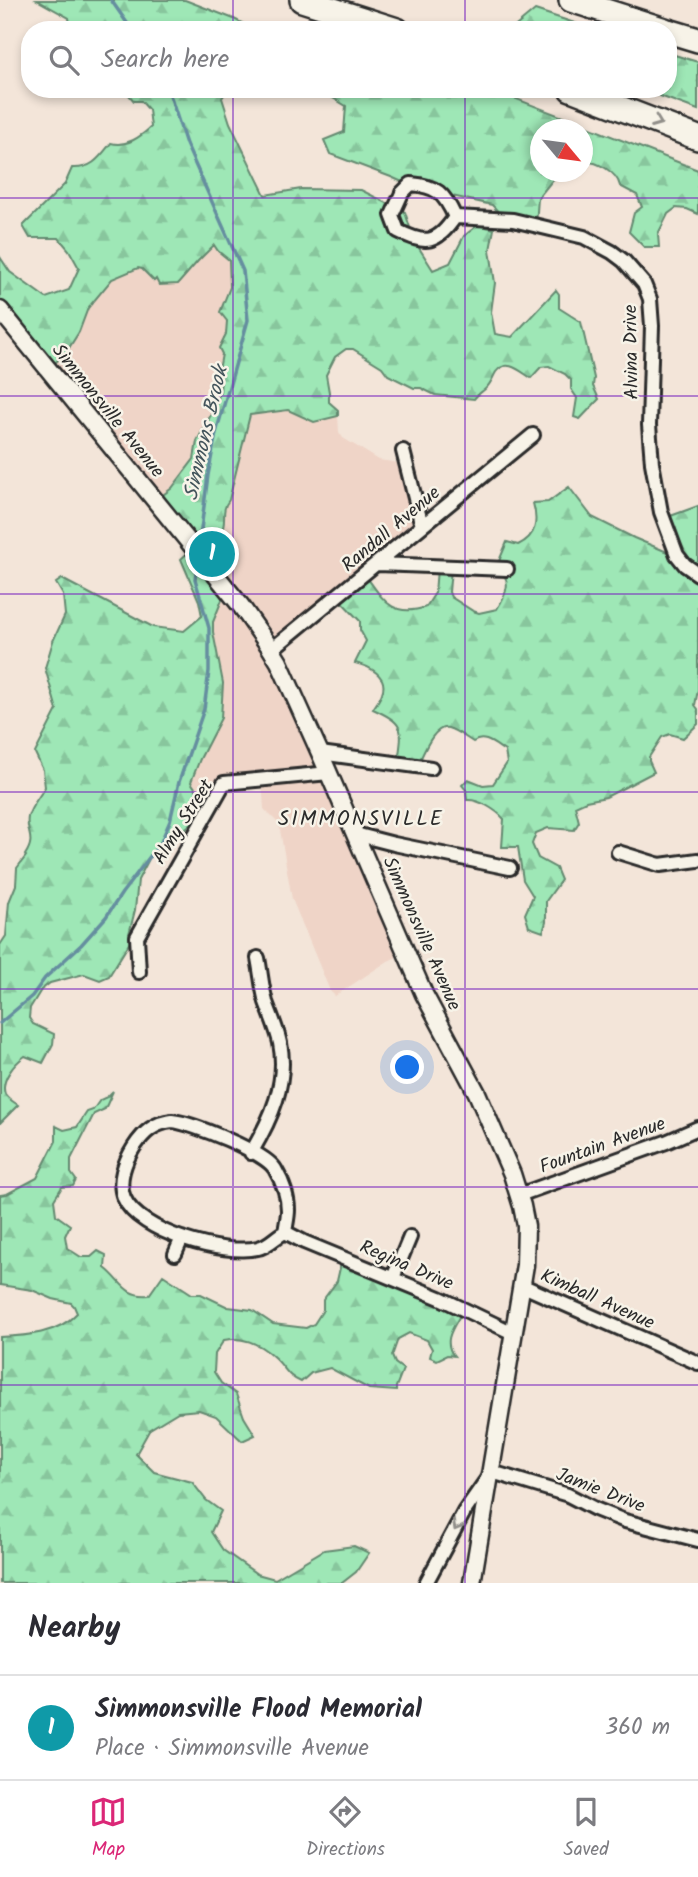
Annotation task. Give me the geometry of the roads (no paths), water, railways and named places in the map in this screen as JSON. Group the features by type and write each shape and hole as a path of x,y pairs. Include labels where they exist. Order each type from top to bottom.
{"highway":[{"path":"302,0 368,21"},
{"path":"571,0 638,21"},
{"path":"677,33 698,40"},
{"path":"594,98 698,138"}],"street":[{"path":"411,184 428,185 440,193 454,217 445,232 433,240 415,239 398,230 392,215 402,193 411,184"},
{"name":"Alvina Drive","path":"454,217 513,220 584,237 624,261 644,284 650,299 652,317 649,425 652,463 661,512 681,561 698,573"},
{"name":"Simmonsville Avenue","path":"0,310 241,606 284,672 424,995 477,1093 519,1195 527,1236 525,1265 472,1583"},
{"name":"Randall Avenue","path":"271,650 533,435"},
{"path":"403,451 422,526"},
{"path":"378,564 508,569"},
{"path":"320,753 431,768"},
{"name":"Almy Street","path":"139,972 137,937 224,783 329,773"},
{"path":"355,834 510,868"},
{"path":"618,852 660,866 698,860"},
{"path":"251,1153 272,1116 282,1066 280,1045 266,1000 258,958"},
{"path":"172,1121 210,1132 271,1164 282,1183 288,1210 285,1232 262,1248 226,1249 182,1238 144,1220 132,1211 122,1195 124,1167 133,1148 156,1124 172,1121"},
{"name":"Fountain Avenue","path":"519,1195 698,1128"},
{"name":"Regina Drive","path":"285,1232 393,1278 513,1334"},
{"path":"393,1278 410,1237"},
{"path":"175,1254 182,1238"},
{"name":"Kimball Avenue","path":"521,1285 698,1363"},
{"path":"426,1583 464,1512 492,1472"},
{"name":"Jamie Drive","path":"492,1472 568,1495 625,1521 698,1540"}],"waterway":[{"name":"Simmons Brook","path":"111,0 126,21"},
{"name":"Simmons Brook","path":"171,98 186,144 243,271 248,320 216,433 199,545"},
{"name":"Simmons Brook","path":"0,1023 32,996 45,978 81,945 106,917 161,842 170,821 179,782 204,709 209,671 209,628 195,579 198,560"}],"place":[{"name":"Simmonsville Flood Memorial","path":"212,554"}],"district":[{"name":"SIMMONSVILLE","path":"361,818"}]}
